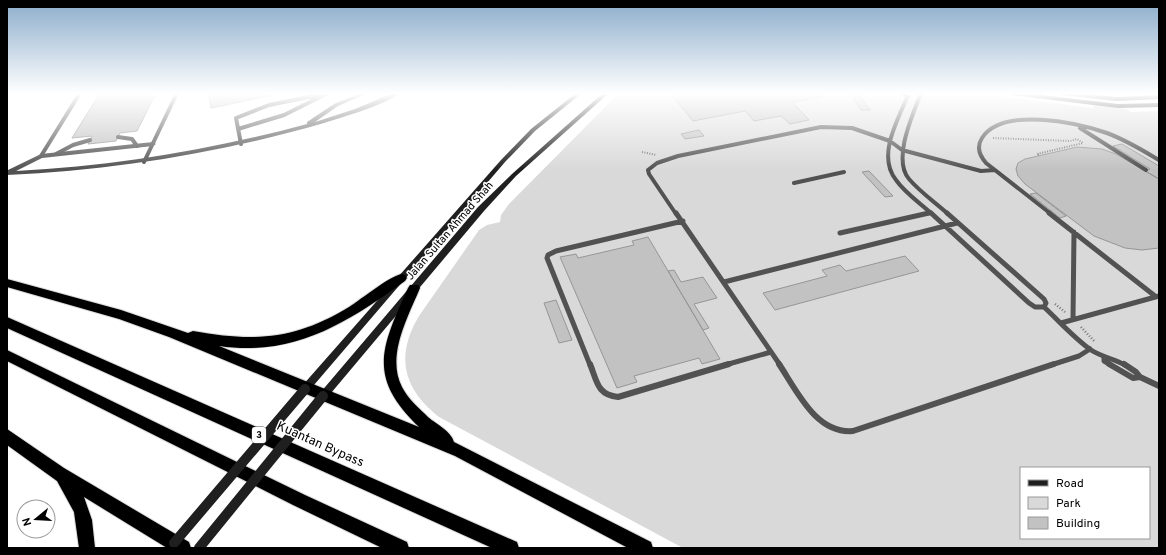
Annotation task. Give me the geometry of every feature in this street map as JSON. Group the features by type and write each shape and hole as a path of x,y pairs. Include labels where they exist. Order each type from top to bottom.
{"highway":[{"path":"174,333 226,342 259,344 282,341 309,334 340,320 401,278"},
{"path":"7,283 121,315 174,333 305,389 460,451 645,548"},
{"path":"414,288 398,322 391,343 389,365 392,384 404,404 427,426 460,451"},
{"name":"Kuantan Bypass","path":"7,322 511,548"},
{"path":"7,355 299,500 400,548"},
{"path":"7,436 58,473 176,546"},
{"path":"58,473 74,492 84,517 87,548"}],"main road":[{"name":"Jalan Sultan Ahmad Shah","path":"176,546 305,389 401,278 519,144 548,119"},
{"name":"Jalan Sultan Ahmad Shah","path":"200,548 323,396 481,209 514,175 577,119"}],"street":[{"path":"302,128 317,119"},
{"path":"7,172 68,170 144,162 241,144 330,119"},
{"path":"7,172 41,156 153,144"}],"lane":[{"path":"41,156 64,119"},
{"path":"144,162 165,119"},
{"path":"236,119 241,144"},
{"path":"238,129 271,119"},
{"path":"899,119 890,141 888,164 895,180 929,213 1029,303 1035,307 1044,307 1090,349 1104,357 1104,361 1110,366 1135,379 1140,378 1159,386"},
{"path":"913,119 902,150 904,168 908,178 1044,299 1046,303 1044,307"},
{"path":"1157,296 995,170 983,160 978,149 981,138 995,126 1020,119 1041,120 1076,126 1123,139 1159,160"},
{"path":"995,170 981,171 902,150 890,141 852,128 827,126 668,158 652,166 648,170 649,174 816,417 832,428 848,432 1079,356 1090,349"},
{"path":"1076,126 1146,170"},
{"path":"118,137 132,139 137,146"},
{"path":"56,154 73,145 90,140"},
{"path":"794,183 844,172"},
{"path":"840,233 929,213"},
{"path":"683,222 548,254 547,258 600,390 609,396 618,397 771,352"},
{"path":"724,282 957,223"},
{"path":"1073,319 1074,232"},
{"path":"1061,323 1157,296"}],"path":[{"path":"997,140 1070,142 1077,140 1083,143 1037,154 1039,155"},
{"path":"642,152 657,155"},
{"path":"654,160 660,158"},
{"path":"1073,319 1095,341 1097,346 1096,352"}],"green space":[{"path":"593,119 1159,119 1159,548 683,548 439,417 417,395 406,371 405,358 411,331 419,316 479,230 487,225 500,222 501,215 509,204"}],"building":[{"path":"84,119 143,119 137,131 120,133 116,141 88,144 92,136 72,138"},
{"path":"691,119 704,119 693,121"},
{"path":"752,119 765,119 754,121"},
{"path":"784,119 809,120 790,124"},
{"path":"699,130 704,136 685,139 681,134"},
{"path":"1122,144 1159,166 1159,179 1145,171 1150,169 1113,146"},
{"path":"1077,147 1102,149 1116,154 1159,179 1159,248 1142,250 1125,248 1094,236 1025,184 1018,176 1016,169 1018,163 1025,159"},
{"path":"869,171 893,196 885,197 862,172"},
{"path":"1036,193 1066,216 1060,218 1030,194"},
{"path":"648,237 720,359 702,364 699,358 634,376 637,382 617,388 560,257 576,254 578,258 634,245 632,241"},
{"path":"905,256 919,271 775,310 763,293 827,276 822,270 840,265 846,271"},
{"path":"674,270 681,282 703,277 717,298 694,304 709,328 703,330 668,271"},
{"path":"556,300 572,340 559,343 544,303"}]}
